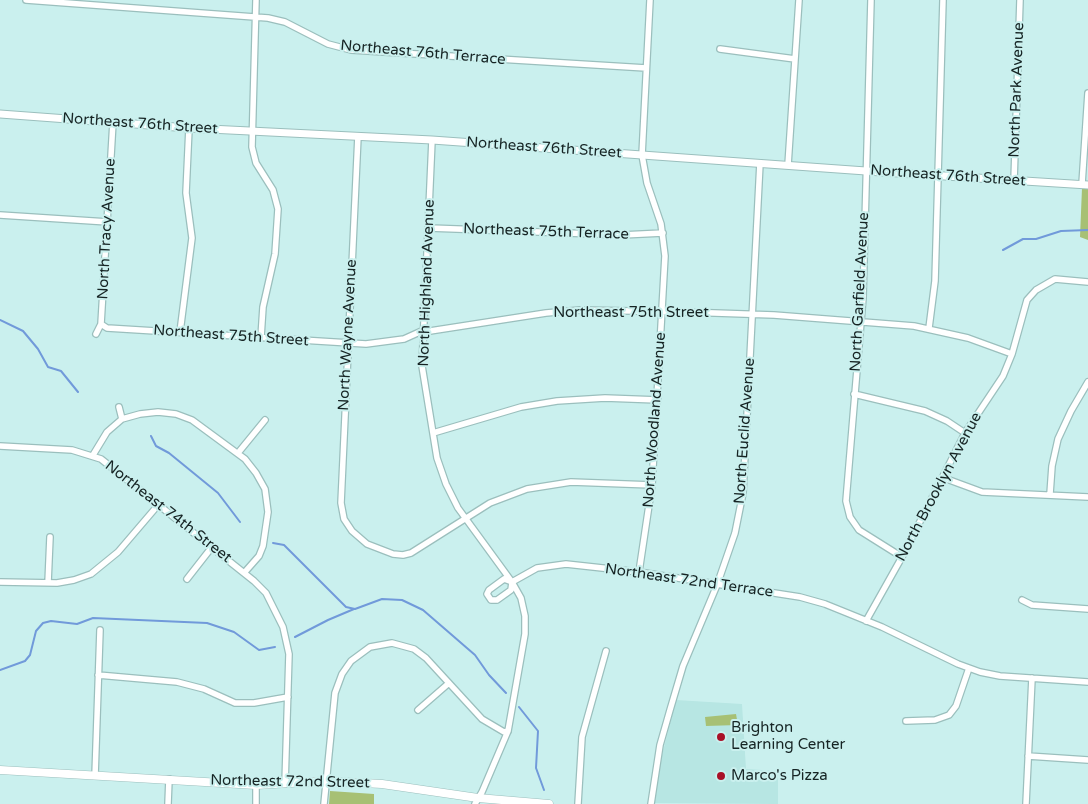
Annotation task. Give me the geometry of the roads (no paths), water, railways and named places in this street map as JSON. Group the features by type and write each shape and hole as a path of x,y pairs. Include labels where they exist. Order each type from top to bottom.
{"main road":[{"name":"Northeast 72nd Street","path":"0,770 256,785 325,781 382,784 476,801 549,804"}],"street":[{"name":"Northeast 76th Terrace","path":"26,0 255,17 285,22 328,44 351,50 646,68"},
{"path":"256,0 253,155 259,169 273,190 278,209 278,236 263,307 261,337"},
{"name":"North Woodland Avenue","path":"639,572 652,485 665,256 663,233 647,183 642,155 650,0"},
{"path":"788,165 799,0"},
{"name":"North Garfield Avenue","path":"871,0 861,321 847,492 848,509 860,530 902,557"},
{"path":"929,328 935,281 943,0"},
{"name":"North Park Avenue","path":"1014,181 1020,0"},
{"path":"720,49 795,59"},
{"path":"1085,184 1088,93"},
{"name":"Northeast 76th Street","path":"0,114 189,128 432,140 1014,181 1085,184"},
{"name":"North Tracy Avenue","path":"96,334 101,324 113,122"},
{"path":"180,332 192,238 186,193 189,128"},
{"name":"North Wayne Avenue","path":"358,136 341,503 344,519 352,531 367,544 392,554 404,555 411,553 465,519"},
{"name":"North Highland Avenue","path":"432,140 422,366 433,433 443,477 465,519 512,582 523,605 526,627 508,731 476,801"},
{"name":"North Euclid Avenue","path":"651,804 660,745 683,666 717,586 735,533 742,493 760,163"},
{"path":"0,215 108,222"},
{"name":"Northeast 75th Terrace","path":"429,228 622,235 663,233"},
{"name":"North Brooklyn Avenue","path":"866,621 944,478 965,433 1003,376 1012,354 1024,306 1030,295 1055,280 1088,282"},
{"name":"Northeast 75th Street","path":"101,324 107,328 348,344 379,344 404,339 424,330 430,331 566,311 753,314 861,321 929,328 968,338 1012,354"},
{"path":"1050,494 1054,455 1058,439 1071,410 1088,382"},
{"path":"854,394 925,411 947,421 965,433"},
{"path":"433,433 521,407 557,401 604,398 658,400"},
{"path":"119,407 122,419"},
{"path":"92,455 107,432 122,419 149,412 184,416 199,424 238,453 256,473 267,500 267,525 263,546 259,556 244,573"},
{"path":"238,453 265,420"},
{"name":"Northeast 74th Street","path":"0,446 72,450 92,455 113,466 266,593 283,627 289,654 285,784"},
{"path":"944,478 982,492 1088,497"},
{"path":"465,519 501,498 540,485 587,482 652,485"},
{"path":"0,582 48,583 74,580 102,567 118,552 159,504"},
{"path":"48,583 50,537"},
{"path":"187,579 212,547"},
{"name":"Northeast 72nd Terrace","path":"512,582 537,568 556,564 639,572 717,586 800,597 866,621 969,668 1000,676 1088,682"},
{"path":"1022,600 1032,605 1088,609"},
{"path":"95,776 100,630"},
{"path":"324,804 335,693 342,674 356,656 379,644 400,644 421,654 482,719 504,732 508,731"},
{"path":"578,804 582,737 606,651"},
{"path":"906,722 935,720 952,712 956,706 969,668"},
{"path":"98,674 178,682 204,689 234,703 254,703 288,697"},
{"path":"1026,804 1032,678"},
{"path":"418,710 449,683"},
{"path":"1028,756 1088,760"},
{"path":"168,804 169,779"},
{"path":"256,785 256,804"}],"waterway":[{"path":"1003,250 1023,239 1036,239 1061,231 1088,230"},
{"path":"0,320 23,331 38,349 48,367 61,371 78,392"},
{"path":"151,436 156,446 169,453 218,493 240,522"},
{"path":"273,543 284,545 346,607 355,609 382,599 402,600 423,610 475,655 489,675 506,693"},
{"path":"295,637 354,609"},
{"path":"0,670 25,661 30,655 36,631 43,623 51,621 77,624 93,618 207,623 234,632 259,650 275,647"},
{"path":"519,707 538,731 536,768 544,790"}],"place":[{"name":"Brighton Learning Center","path":"721,737"},
{"name":"Marco's Pizza","path":"721,776"}]}
